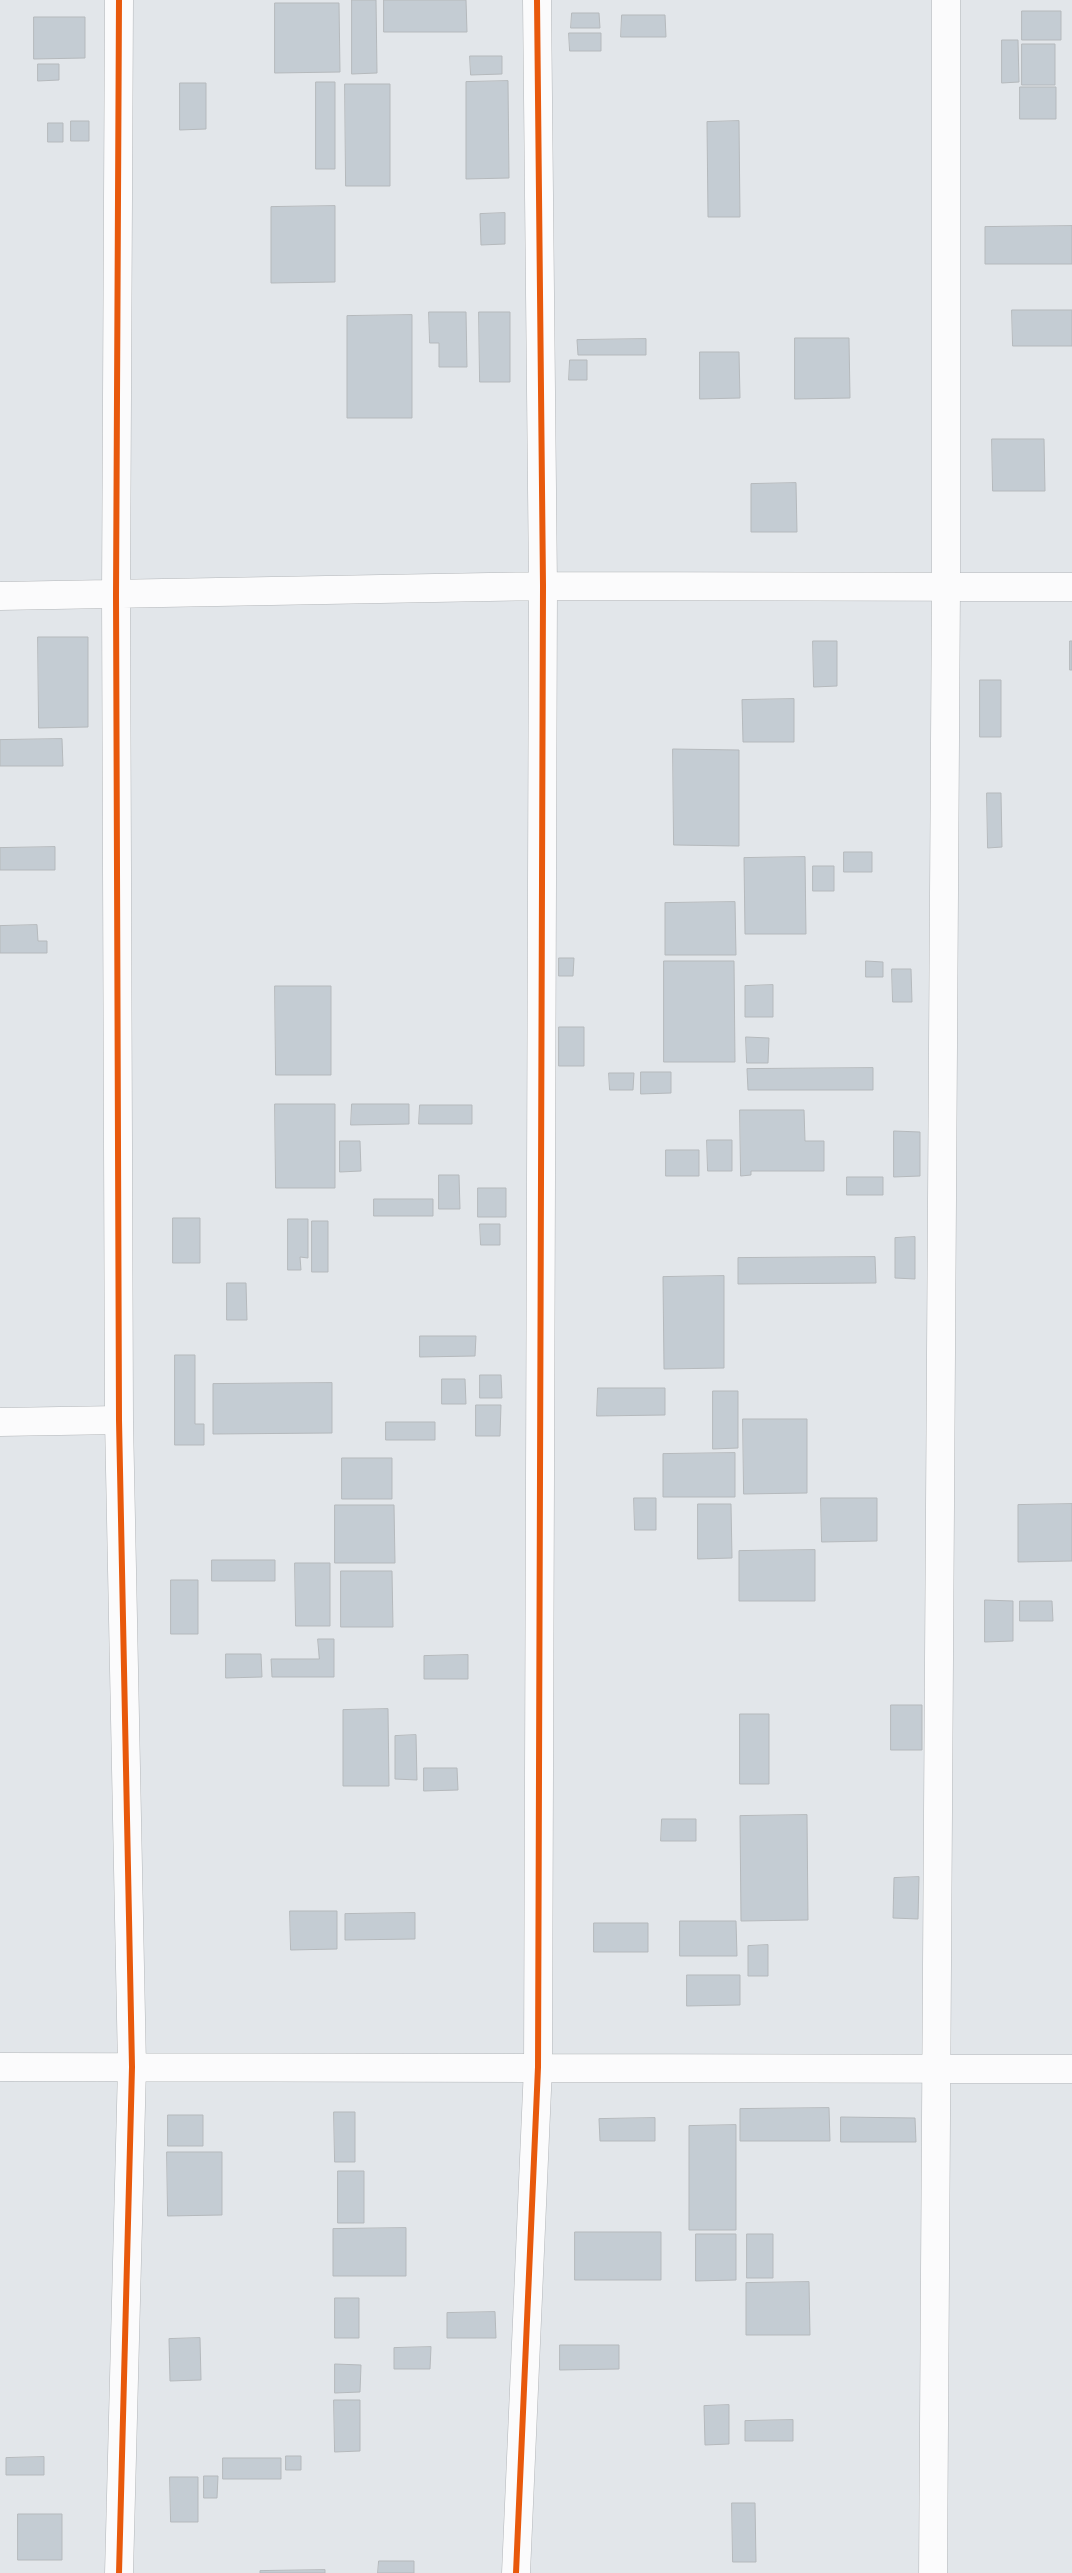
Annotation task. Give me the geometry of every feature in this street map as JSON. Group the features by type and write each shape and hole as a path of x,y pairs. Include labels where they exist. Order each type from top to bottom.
{"street":[{"path":"118,0 116,595 119,1420 132,2067 118,2573"},
{"path":"516,2573 538,2067 543,586 537,0"},
{"path":"934,2573 946,587 946,0"},
{"path":"0,596 543,586 1072,587"},
{"path":"0,1422 119,1420"},
{"path":"0,2067 1072,2069"}],"building":[{"path":"352,0 376,0 377,73 352,74"},
{"path":"384,0 466,0 467,32 384,32"},
{"path":"275,3 339,3 340,72 275,73"},
{"path":"1022,11 1061,11 1061,40 1022,40"},
{"path":"572,13 599,13 600,28 571,28"},
{"path":"622,15 665,15 666,37 621,37"},
{"path":"34,17 85,17 85,58 34,59"},
{"path":"569,33 601,33 601,51 570,51"},
{"path":"1002,40 1018,40 1019,82 1002,83"},
{"path":"1022,44 1055,44 1055,85 1022,85"},
{"path":"470,56 502,56 502,74 471,75"},
{"path":"38,64 59,64 59,80 38,81"},
{"path":"508,81 509,178 466,179 466,82"},
{"path":"316,82 335,82 335,169 316,169"},
{"path":"180,83 206,83 206,129 180,130"},
{"path":"345,84 390,84 390,186 346,186"},
{"path":"1020,87 1056,87 1056,119 1020,119"},
{"path":"71,121 89,121 89,141 71,141"},
{"path":"739,121 740,217 708,217 707,122"},
{"path":"48,123 63,123 63,142 48,142"},
{"path":"335,206 335,282 271,283 271,207"},
{"path":"505,213 505,244 481,245 480,214"},
{"path":"1072,226 1072,264 985,264 985,227"},
{"path":"1012,310 1072,310 1072,346 1013,346"},
{"path":"429,312 466,312 467,367 439,367 439,343 430,343"},
{"path":"479,312 510,312 510,382 480,382"},
{"path":"412,315 412,418 347,418 347,316"},
{"path":"795,338 849,338 850,398 795,399"},
{"path":"646,339 646,355 578,355 577,340"},
{"path":"700,352 739,352 740,398 700,399"},
{"path":"570,360 587,360 587,380 569,380"},
{"path":"992,439 1044,439 1045,491 993,491"},
{"path":"796,483 797,532 751,532 751,484"},
{"path":"38,637 88,637 88,727 39,728"},
{"path":"813,641 837,641 837,686 814,687"},
{"path":"1070,641 1072,641 1072,670 1070,670"},
{"path":"980,680 1001,680 1001,737 980,737"},
{"path":"794,699 794,742 743,742 742,700"},
{"path":"62,739 63,766 0,766 0,740"},
{"path":"673,749 739,750 739,846 674,845"},
{"path":"987,793 1001,793 1002,847 988,848"},
{"path":"55,847 55,870 0,870 0,848"},
{"path":"844,852 872,852 872,872 844,872"},
{"path":"805,857 806,934 745,934 744,858"},
{"path":"813,866 834,866 834,891 813,891"},
{"path":"735,902 736,955 665,955 665,903"},
{"path":"37,925 38,941 47,941 47,953 0,953 0,926"},
{"path":"559,958 574,958 573,976 559,976"},
{"path":"664,961 734,961 735,1062 664,1062"},
{"path":"866,961 883,962 883,977 866,977"},
{"path":"892,969 911,969 912,1002 893,1002"},
{"path":"773,985 773,1017 745,1017 745,986"},
{"path":"275,986 331,986 331,1075 276,1075"},
{"path":"559,1027 584,1027 584,1066 559,1066"},
{"path":"746,1037 769,1038 768,1063 747,1063"},
{"path":"873,1068 873,1090 748,1090 747,1069"},
{"path":"641,1072 671,1072 671,1093 641,1094"},
{"path":"609,1073 634,1073 633,1090 610,1090"},
{"path":"275,1104 335,1104 335,1188 276,1188"},
{"path":"352,1104 409,1104 409,1124 351,1125"},
{"path":"420,1105 472,1105 472,1124 419,1124"},
{"path":"740,1110 804,1110 805,1141 824,1141 824,1171 751,1171 751,1175 741,1176"},
{"path":"894,1131 920,1132 920,1176 894,1177"},
{"path":"707,1140 732,1140 732,1171 708,1171"},
{"path":"340,1141 360,1141 361,1171 340,1172"},
{"path":"666,1150 699,1150 699,1176 666,1176"},
{"path":"439,1175 459,1175 460,1209 439,1209"},
{"path":"847,1177 883,1177 883,1195 847,1195"},
{"path":"478,1188 506,1188 506,1217 478,1217"},
{"path":"374,1199 433,1199 433,1216 374,1216"},
{"path":"173,1218 200,1218 200,1263 173,1263"},
{"path":"288,1219 308,1219 308,1258 300,1257 301,1270 288,1270"},
{"path":"312,1221 328,1221 328,1272 312,1272"},
{"path":"480,1224 500,1224 500,1245 481,1245"},
{"path":"915,1237 915,1279 895,1278 895,1238"},
{"path":"875,1257 876,1283 738,1284 738,1258"},
{"path":"724,1276 724,1368 664,1369 663,1277"},
{"path":"227,1283 246,1283 247,1320 227,1320"},
{"path":"420,1336 476,1336 475,1356 420,1357"},
{"path":"175,1355 195,1355 195,1424 204,1424 204,1445 175,1445"},
{"path":"480,1375 501,1375 502,1398 480,1398"},
{"path":"442,1379 465,1379 466,1404 442,1404"},
{"path":"332,1383 332,1433 213,1434 213,1384"},
{"path":"598,1388 665,1388 665,1415 597,1416"},
{"path":"713,1391 738,1391 738,1448 713,1449"},
{"path":"476,1405 501,1405 500,1436 476,1436"},
{"path":"743,1419 807,1419 807,1493 744,1494"},
{"path":"386,1422 435,1422 435,1440 386,1440"},
{"path":"735,1453 735,1497 663,1497 663,1454"},
{"path":"342,1458 392,1458 392,1499 342,1499"},
{"path":"634,1498 656,1498 656,1530 635,1530"},
{"path":"821,1498 877,1498 877,1541 822,1542"},
{"path":"698,1504 731,1504 732,1558 698,1559"},
{"path":"1072,1504 1072,1561 1018,1562 1018,1505"},
{"path":"335,1505 394,1505 395,1563 335,1563"},
{"path":"815,1550 815,1601 739,1601 739,1551"},
{"path":"212,1560 275,1560 275,1581 212,1581"},
{"path":"295,1563 330,1563 330,1626 296,1626"},
{"path":"341,1571 392,1571 393,1627 341,1627"},
{"path":"171,1580 198,1580 198,1634 171,1634"},
{"path":"985,1600 1013,1601 1013,1641 985,1642"},
{"path":"1020,1601 1052,1601 1053,1621 1020,1621"},
{"path":"318,1639 334,1639 334,1677 272,1677 271,1659 319,1659"},
{"path":"226,1654 261,1654 262,1677 226,1678"},
{"path":"468,1655 468,1679 424,1679 424,1656"},
{"path":"891,1705 922,1705 922,1750 891,1750"},
{"path":"388,1709 389,1786 343,1786 343,1710"},
{"path":"740,1714 769,1714 769,1784 740,1784"},
{"path":"416,1735 417,1780 395,1779 395,1736"},
{"path":"424,1768 457,1768 458,1790 424,1791"},
{"path":"807,1815 808,1920 741,1921 740,1816"},
{"path":"662,1819 696,1819 696,1841 661,1841"},
{"path":"919,1877 918,1919 893,1918 894,1878"},
{"path":"290,1911 337,1911 337,1949 291,1950"},
{"path":"415,1913 415,1939 345,1940 345,1914"},
{"path":"680,1921 736,1921 737,1956 680,1956"},
{"path":"594,1923 648,1923 648,1952 594,1952"},
{"path":"768,1945 768,1976 748,1976 748,1946"},
{"path":"687,1975 740,1975 740,2005 687,2006"},
{"path":"829,2108 830,2141 740,2141 740,2109"},
{"path":"334,2112 355,2112 355,2162 335,2162"},
{"path":"168,2115 203,2115 203,2146 168,2146"},
{"path":"841,2117 915,2118 916,2142 841,2142"},
{"path":"655,2118 655,2141 600,2141 599,2119"},
{"path":"736,2125 736,2230 689,2230 689,2126"},
{"path":"167,2152 222,2152 222,2215 168,2216"},
{"path":"338,2171 364,2171 364,2223 338,2223"},
{"path":"406,2228 406,2276 333,2276 333,2229"},
{"path":"575,2232 661,2232 661,2280 575,2280"},
{"path":"696,2234 736,2234 736,2280 696,2281"},
{"path":"747,2234 773,2234 773,2278 747,2278"},
{"path":"809,2282 810,2335 746,2335 746,2283"},
{"path":"335,2298 359,2298 359,2338 335,2338"},
{"path":"495,2312 496,2338 447,2338 447,2313"},
{"path":"200,2338 201,2380 170,2381 169,2339"},
{"path":"560,2345 619,2345 619,2369 560,2370"},
{"path":"431,2347 430,2369 394,2369 394,2348"},
{"path":"335,2364 361,2365 360,2392 335,2393"},
{"path":"334,2400 360,2400 360,2451 335,2452"},
{"path":"729,2405 729,2444 705,2445 704,2406"},
{"path":"793,2420 793,2441 745,2441 745,2421"},
{"path":"286,2456 301,2456 301,2470 286,2470"},
{"path":"44,2457 44,2475 6,2475 6,2458"},
{"path":"223,2458 281,2458 281,2479 223,2479"},
{"path":"204,2476 218,2476 217,2498 204,2498"},
{"path":"170,2477 198,2477 198,2522 171,2522"},
{"path":"732,2503 755,2503 756,2562 733,2562"},
{"path":"18,2514 62,2514 62,2560 18,2560"},
{"path":"379,2561 414,2561 414,2573 378,2573"},
{"path":"325,2570 325,2573 260,2573 260,2571"}],"cycle path":[{"path":"119,0 116,595 119,1420 132,2067 119,2573"},
{"path":"516,2573 538,2067 543,586 537,0"}]}
